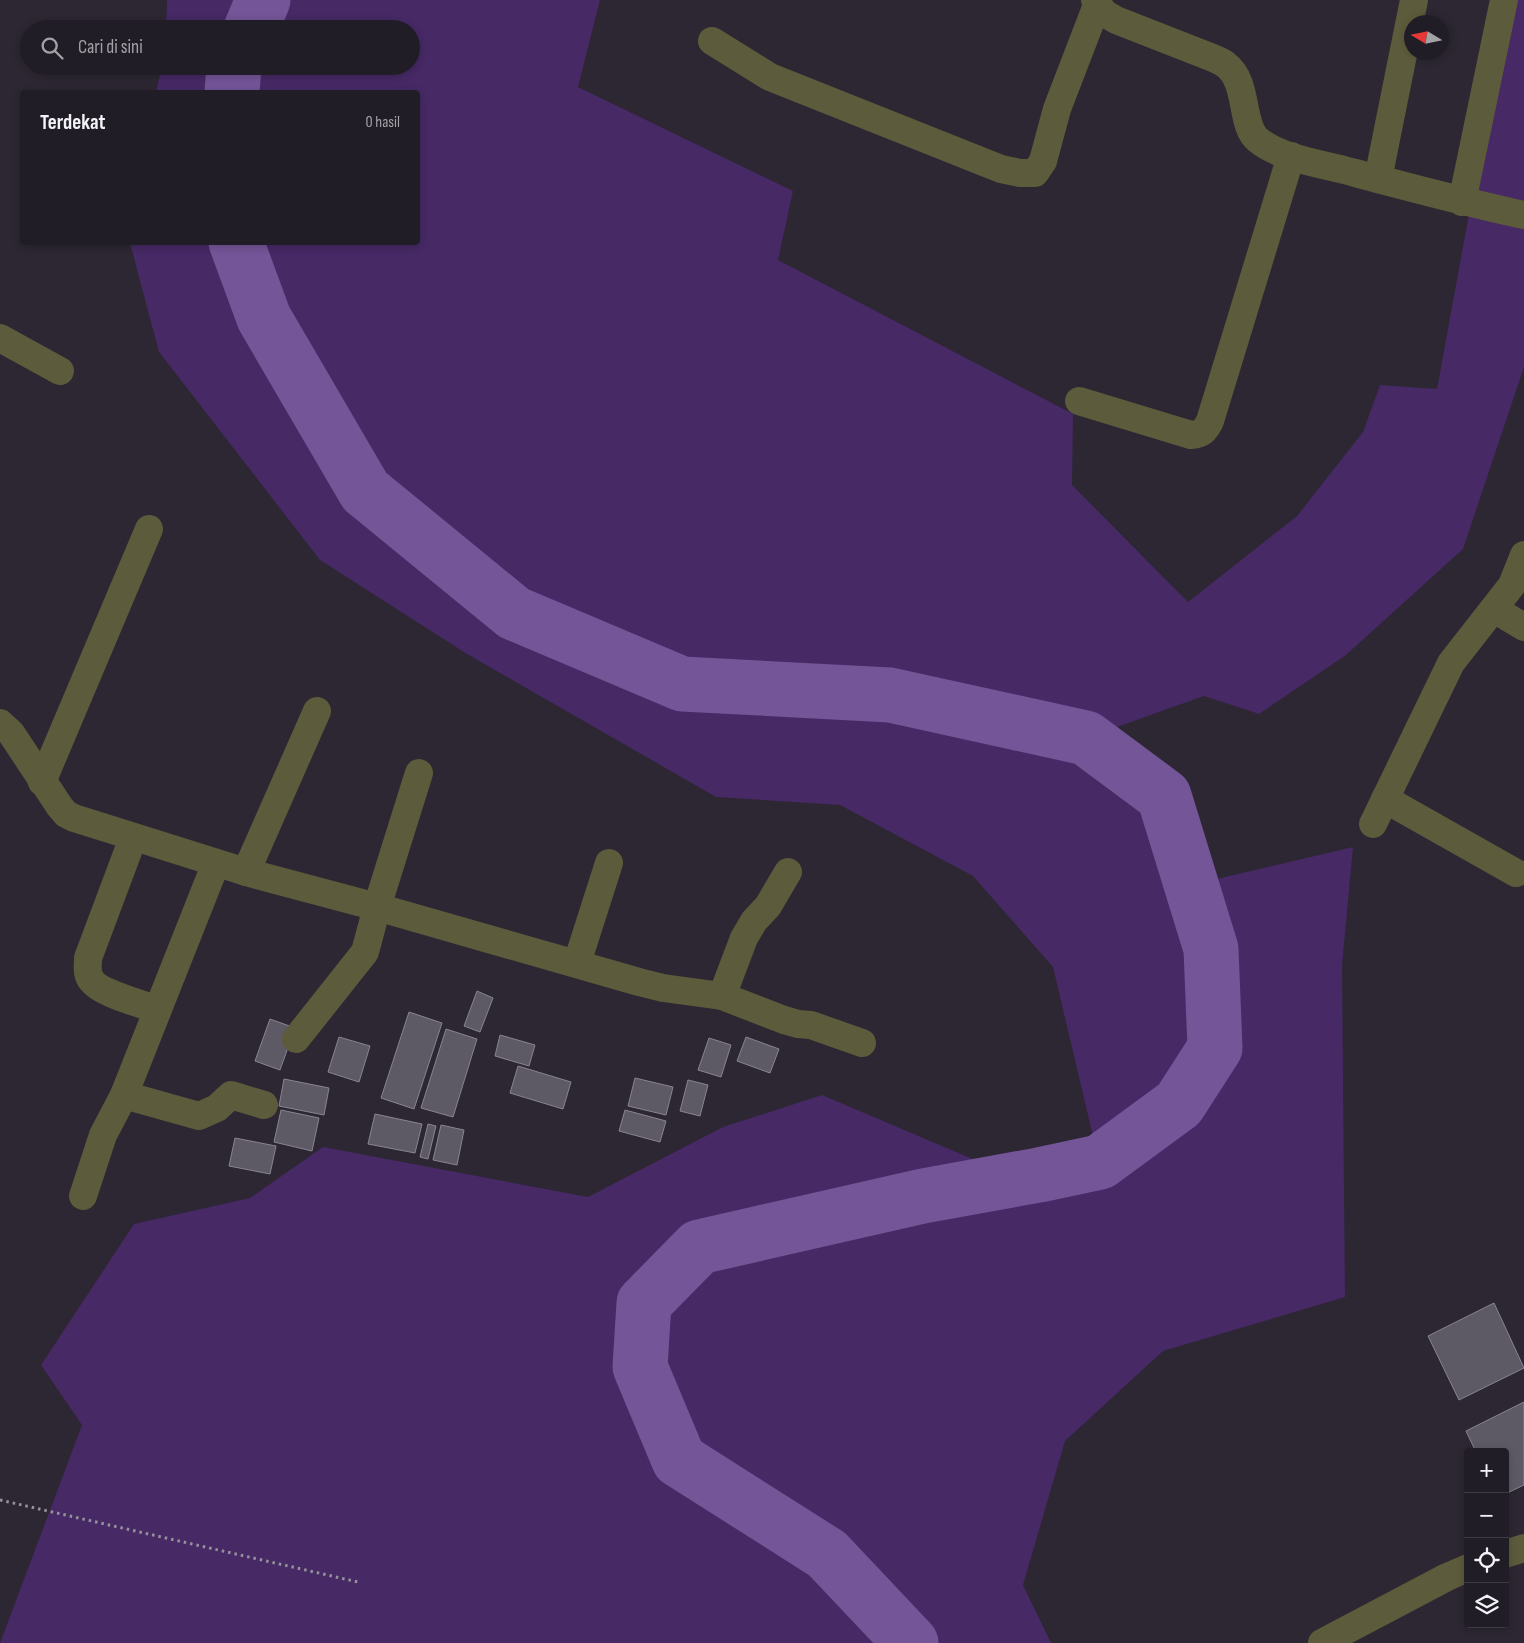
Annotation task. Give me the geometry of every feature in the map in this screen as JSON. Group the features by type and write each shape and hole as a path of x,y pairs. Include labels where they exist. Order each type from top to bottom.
{"street":[{"path":"1378,179 1414,0"},
{"path":"1468,203 1504,0"},
{"path":"1096,2 1104,13 1116,20 1227,65 1236,76 1241,88 1251,131 1266,146 1291,156 1468,203 1524,215"},
{"path":"712,41 770,77 1002,169 1020,173 1035,173 1044,161 1057,109 1096,2"},
{"path":"1079,401 1191,435 1200,435 1206,430 1291,156"},
{"path":"0,338 60,371"},
{"path":"42,782 149,529"},
{"path":"1373,824 1452,664 1512,585 1524,555"},
{"path":"1494,609 1524,627"},
{"path":"246,872 317,711"},
{"path":"0,723 11,733 42,782 66,814 133,838 246,872 664,988 722,996 784,1020 812,1025 862,1043"},
{"path":"296,1039 365,952 377,907 419,773"},
{"path":"1385,799 1516,873"},
{"path":"133,838 88,958 87,972 92,982 101,989 157,1010"},
{"path":"83,1196 103,1135 124,1095 216,863"},
{"path":"577,963 609,863"},
{"path":"722,996 744,938 754,921 768,906 788,872"},
{"path":"124,1095 199,1116 217,1108 231,1095 264,1105"},
{"path":"1509,1553 1524,1548"},
{"path":"1322,1643 1446,1577 1464,1570"}],"path":[{"path":"0,1500 358,1582"}],"shaded area":[{"path":"167,0 600,0 578,87 793,191 778,260 1073,414 1072,485 1188,602 1297,516 1363,432 1380,385 1437,389 1508,0 1524,0 1524,367 1463,549 1346,655 1259,714 1204,696 1086,738 1164,796 1191,885 1353,847 1342,966 1345,1297 1163,1351 1065,1441 1023,1585 1051,1643 0,1643 82,1425 41,1365 134,1224 250,1198 323,1147 588,1197 723,1127 822,1095 1020,1179 1099,1162 1053,967 973,876 840,805 716,797 467,654 320,560 159,352 131,245 236,245 264,318 287,356 238,245 420,245 420,90 156,90 160,75 420,75 420,20 166,20"}],"building":[{"path":"477,991 493,998 480,1032 464,1026"},
{"path":"409,1012 442,1023 414,1109 381,1098"},
{"path":"270,1019 295,1028 280,1070 255,1061"},
{"path":"446,1029 477,1039 453,1117 421,1108"},
{"path":"500,1035 535,1045 529,1066 495,1056"},
{"path":"339,1037 370,1046 359,1082 328,1072"},
{"path":"746,1037 779,1049 770,1073 737,1061"},
{"path":"709,1038 731,1045 721,1077 698,1070"},
{"path":"518,1066 571,1082 563,1109 510,1093"},
{"path":"635,1078 673,1087 666,1115 628,1106"},
{"path":"284,1079 329,1088 324,1115 279,1106"},
{"path":"688,1080 708,1085 700,1116 680,1111"},
{"path":"281,1110 319,1118 312,1151 274,1142"},
{"path":"625,1110 666,1121 660,1142 619,1131"},
{"path":"375,1114 422,1124 415,1153 368,1144"},
{"path":"428,1124 436,1126 428,1159 420,1157"},
{"path":"441,1125 464,1130 457,1165 433,1160"},
{"path":"235,1138 276,1146 270,1174 229,1166"},
{"path":"1494,1303 1524,1368 1459,1400 1428,1336"},
{"path":"1524,1402 1524,1485 1509,1492 1509,1448 1474,1448 1466,1431"}],"waterway":[{"path":"255,20 263,0"},
{"path":"232,90 233,75"},
{"path":"237,245 264,318 365,491 514,613 682,684 890,695 1086,738 1164,796 1211,949 1215,1048 1179,1104 1100,1162 923,1196 699,1247 644,1303 640,1367 679,1460 827,1554 911,1643"}]}
